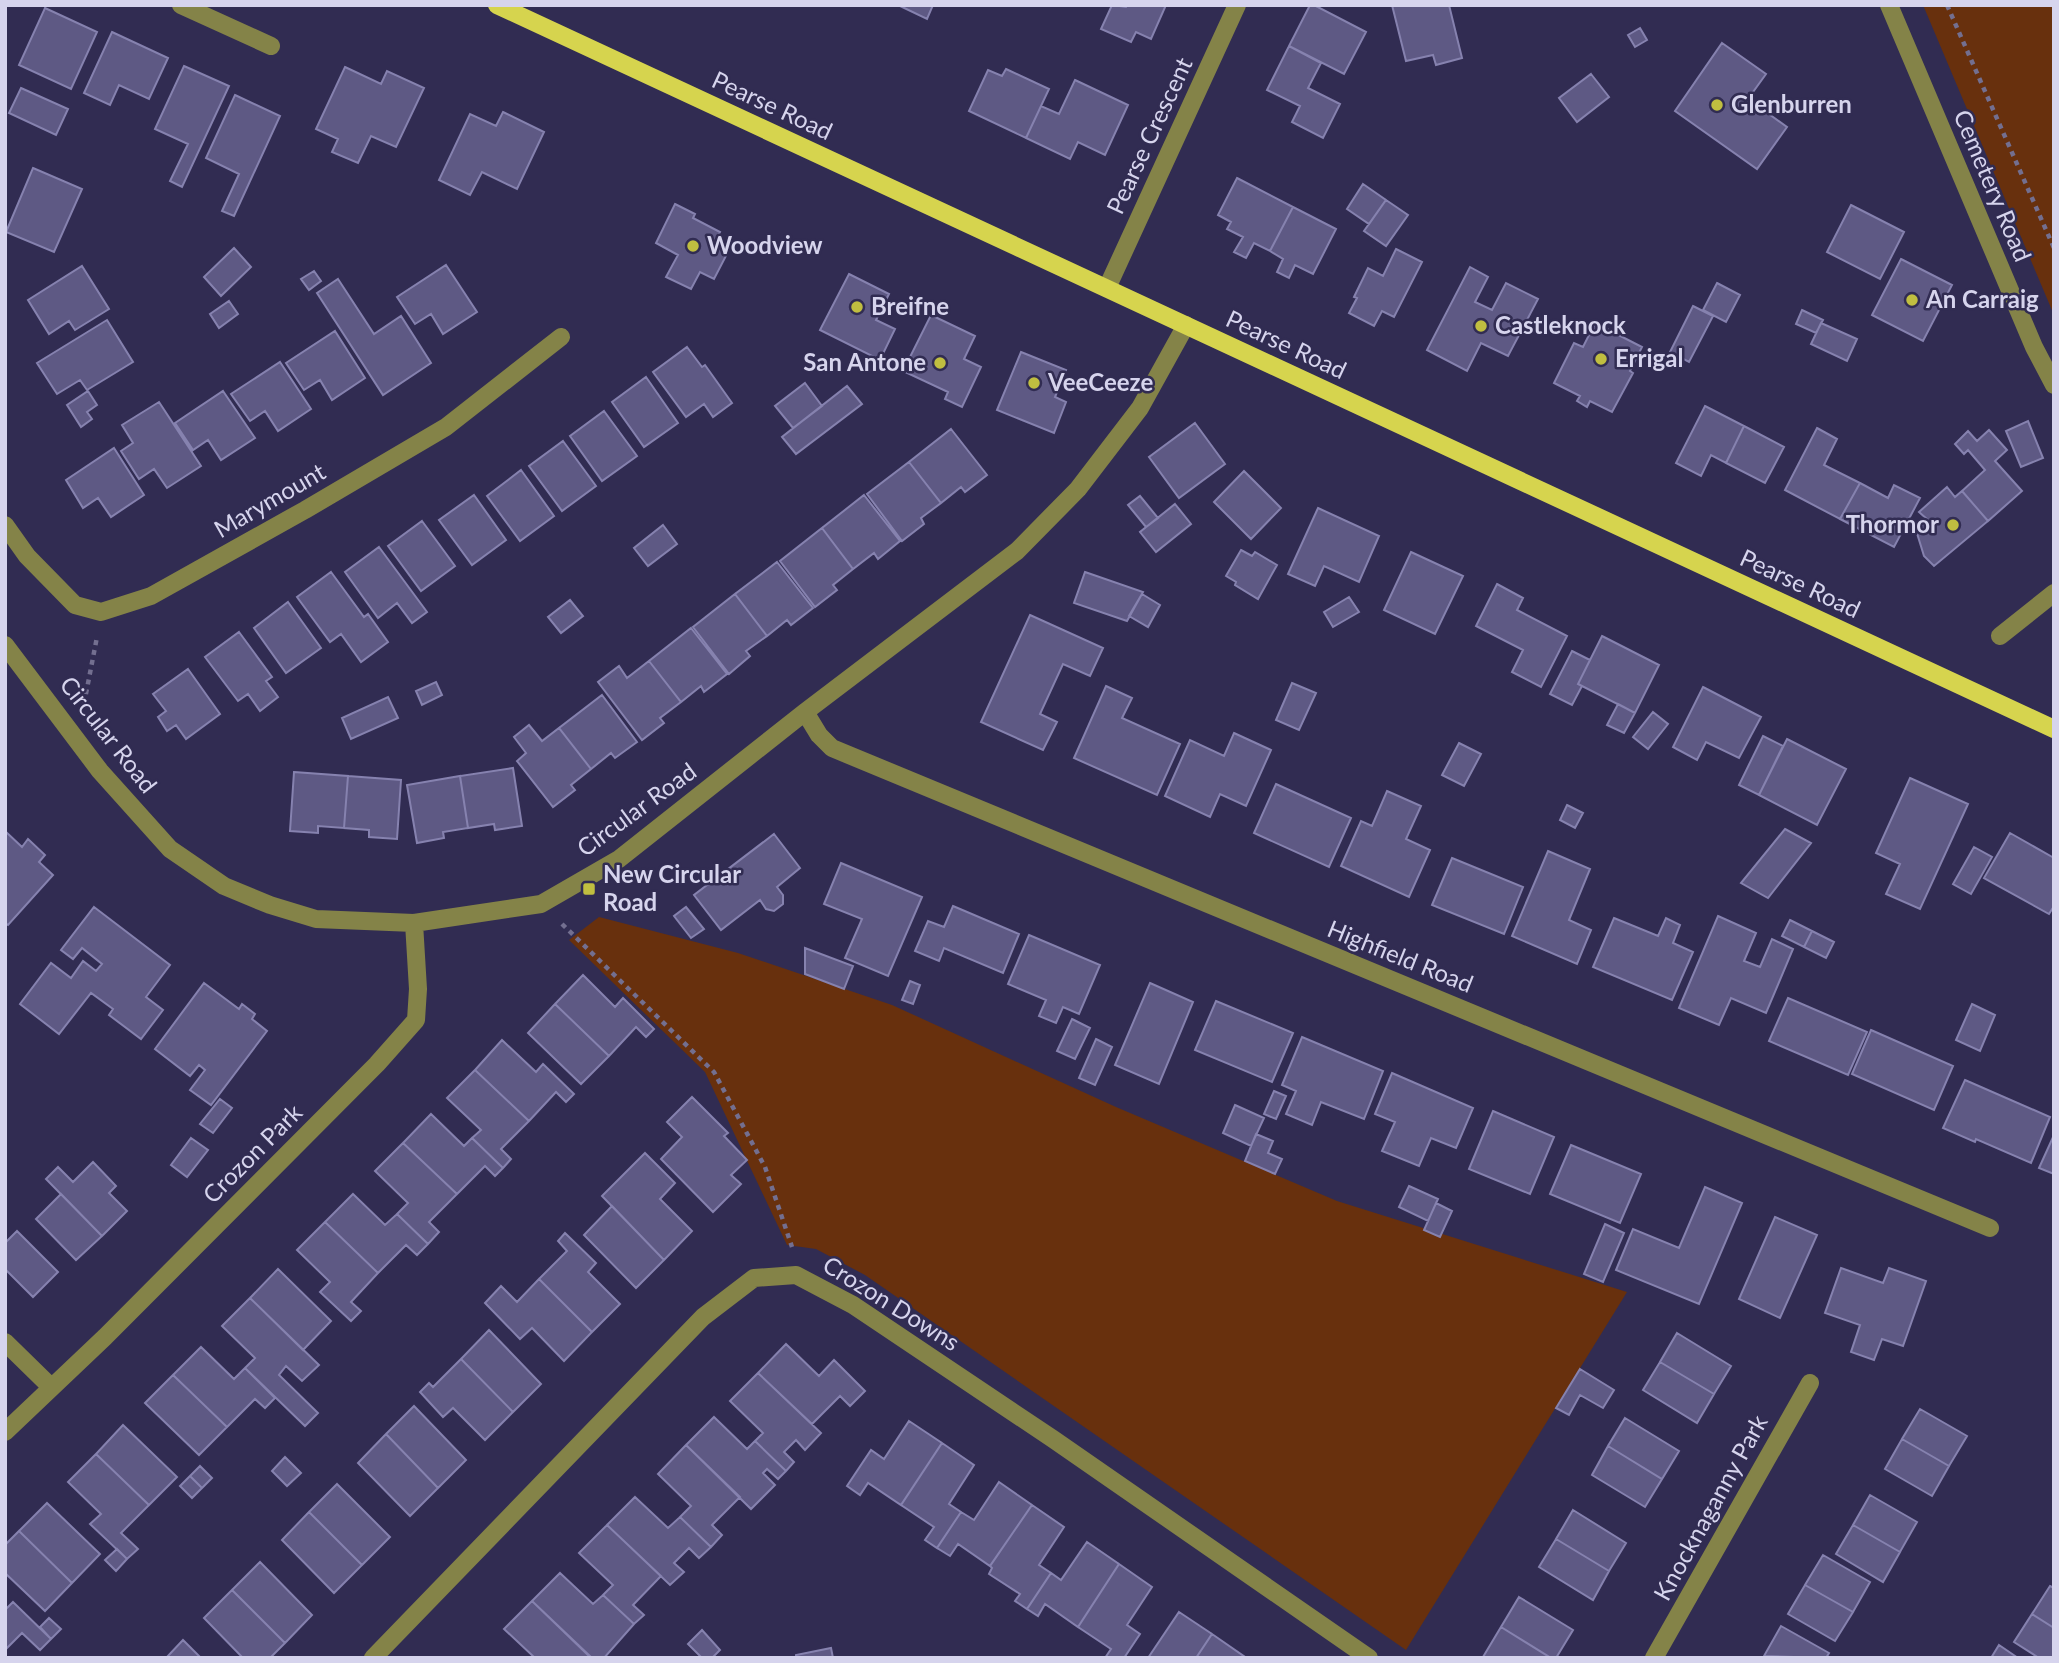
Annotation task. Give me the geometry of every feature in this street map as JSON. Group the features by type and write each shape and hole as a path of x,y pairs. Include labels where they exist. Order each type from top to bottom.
{"main road":[{"name":"Pearse Road","path":"497,5 2054,729"}],"street":[{"path":"181,5 271,46"},
{"name":"Pearse Crescent","path":"1107,288 1237,5"},
{"name":"Cemetery Road","path":"1889,5 2034,347 2054,385"},
{"name":"Circular Road","path":"5,645 100,771 170,849 224,886 270,905 316,919 414,923 541,904 619,859 805,712 1017,551 1078,489 1140,408 1186,325"},
{"name":"Marymount","path":"102,612 151,596 446,428 561,337"},
{"path":"5,525 27,556 75,605 102,612"},
{"path":"2000,636 2054,593"},
{"name":"Highfield Road","path":"805,712 832,748 1990,1228"},
{"name":"Crozon Park","path":"5,1432 105,1337 368,1074 416,1020 418,989 414,923"},
{"name":"Crozon Downs","path":"373,1658 703,1317 754,1278 796,1275 853,1304 1369,1658"},
{"path":"5,1342 51,1387"},
{"name":"Knocknaganny Park","path":"1654,1658 1810,1383"}],"path":[{"path":"1947,5 2054,248"},
{"path":"79,742 89,673 102,612"},
{"path":"541,904 714,1072 765,1167 792,1246 796,1275"}],"shaded area":[{"path":"1923,5 2054,5 2054,315"},
{"path":"599,917 738,953 892,1005 1116,1107 1337,1201 1627,1292 1406,1650 865,1275 816,1249 787,1245 705,1072 569,940"}],"building":[{"path":"898,5 933,5 927,19"},
{"path":"1112,5 1166,5 1151,39 1136,32 1131,42 1101,29"},
{"path":"1310,5 1366,32 1344,74 1289,46"},
{"path":"1392,5 1449,5 1462,58 1436,65 1433,55 1406,61"},
{"path":"45,8 97,32 71,89 19,65"},
{"path":"1640,28 1647,40 1635,47 1628,35"},
{"path":"112,32 168,58 149,99 119,85 110,105 84,93"},
{"name":"Glenburren","path":"1722,43 1766,74 1748,99 1787,127 1757,169 1675,111"},
{"path":"1289,46 1321,63 1308,88 1340,104 1323,138 1292,122 1300,106 1267,90"},
{"path":"184,66 229,86 182,187 170,181 188,144 155,129"},
{"path":"345,67 381,84 387,71 424,88 396,147 371,136 358,163 332,152 338,139 316,129"},
{"path":"1006,69 1049,89 1026,138 969,111 988,70 1002,76"},
{"path":"1591,74 1609,97 1577,122 1559,98"},
{"path":"1075,80 1128,105 1105,155 1078,142 1070,159 1026,138 1041,106 1059,114"},
{"path":"21,88 68,109 56,135 9,113"},
{"path":"235,95 280,116 234,216 222,211 239,174 206,158"},
{"path":"503,112 544,132 517,189 482,172 470,195 439,180 470,114 496,126"},
{"path":"33,168 82,189 54,252 6,232"},
{"path":"1237,178 1293,207 1270,251 1254,243 1246,258 1234,252 1243,237 1227,229 1231,222 1218,215"},
{"path":"1363,184 1386,200 1369,224 1347,209"},
{"path":"1386,200 1408,215 1386,246 1364,231"},
{"name":"Woodview","path":"675,204 695,214 693,218 720,232 715,242 729,250 714,279 700,272 691,289 666,277 678,255 656,243"},
{"path":"1851,205 1904,232 1880,279 1827,252"},
{"path":"1293,207 1336,229 1313,274 1295,265 1289,278 1277,272 1283,259 1270,251"},
{"path":"234,248 251,267 221,296 204,277"},
{"path":"1396,249 1422,262 1394,317 1382,311 1374,326 1349,313 1368,268 1383,276"},
{"name":"An Carraig","path":"1901,259 1952,285 1923,341 1872,315"},
{"path":"446,265 477,312 443,334 431,314 415,324 397,297"},
{"path":"82,266 109,309 75,330 69,321 49,334 28,300"},
{"name":"Castleknock","path":"1470,267 1488,277 1475,302 1492,310 1506,283 1538,299 1508,356 1481,343 1467,371 1427,350"},
{"path":"314,271 321,281 309,290 301,279"},
{"name":"Breifne","path":"849,274 889,294 876,320 895,329 880,360 820,330"},
{"path":"338,279 374,334 401,316 431,363 383,395 317,293"},
{"path":"1717,283 1740,295 1726,322 1703,310"},
{"path":"229,301 238,314 219,328 210,314"},
{"path":"1693,306 1713,316 1689,362 1670,352"},
{"path":"1802,310 1823,320 1816,333 1796,324"},
{"name":"San Antone","path":"931,315 975,336 964,359 981,367 962,407 945,399 948,392 903,371"},
{"path":"107,320 133,362 87,390 80,380 57,394 37,363"},
{"name":"Errigal","path":"1595,323 1642,347 1630,371 1633,373 1612,412 1590,401 1587,407 1577,401 1580,396 1554,383 1574,343 1583,347"},
{"path":"1821,323 1857,339 1847,361 1811,344"},
{"path":"335,331 365,378 332,400 320,380 304,390 286,363"},
{"path":"687,347 702,367 705,365 732,403 713,417 704,404 686,417 653,372"},
{"name":"VeeCeeze","path":"1021,352 1066,370 1055,397 1066,402 1054,433 997,410"},
{"path":"280,362 311,409 278,431 265,411 250,421 231,394"},
{"path":"646,377 678,423 644,447 612,402"},
{"path":"805,383 822,406 793,428 775,406"},
{"path":"847,386 862,404 796,454 782,437"},
{"path":"88,391 97,405 87,412 92,419 81,427 67,405"},
{"path":"223,391 255,438 221,460 208,440 193,450 175,423"},
{"path":"159,402 201,466 167,488 154,469 139,479 121,451 133,443 122,425"},
{"path":"1705,406 1744,426 1726,463 1711,455 1701,476 1676,463"},
{"path":"604,411 637,456 602,481 570,436"},
{"path":"2028,421 2043,458 2021,467 2006,431"},
{"path":"1195,423 1225,464 1179,498 1149,457"},
{"path":"1744,426 1784,447 1765,483 1726,463"},
{"path":"1817,428 1837,439 1824,465 1860,483 1840,519 1785,490"},
{"path":"951,429 987,475 965,492 961,487 941,503 909,462"},
{"path":"1989,430 2007,450 1995,461 2022,491 1988,521 1962,491 1985,470 1968,450 1964,454 1955,444 1968,431 1977,441"},
{"path":"563,441 596,486 562,511 529,466"},
{"path":"114,448 144,495 111,517 98,498 83,508 66,480"},
{"path":"909,462 941,503 921,518 924,524 902,541 867,494"},
{"path":"521,470 554,516 520,541 487,496"},
{"path":"1244,471 1281,508 1251,539 1214,502"},
{"path":"1860,483 1888,498 1894,485 1920,498 1894,547 1840,519"},
{"name":"Thormor","path":"1947,487 1955,497 1962,491 1988,521 1934,566 1924,556 1916,530 1928,520 1919,512"},
{"path":"474,495 506,540 472,565 439,520"},
{"path":"864,495 900,541 878,559 874,553 853,569 822,528"},
{"path":"1140,496 1158,518 1146,527 1128,505"},
{"path":"1175,504 1191,524 1156,552 1140,532"},
{"path":"1318,508 1379,536 1359,582 1324,566 1315,586 1288,574"},
{"path":"422,521 455,566 421,591 388,546"},
{"path":"663,525 677,544 648,566 634,548"},
{"path":"822,528 853,569 833,585 837,590 815,607 780,561"},
{"path":"379,547 427,612 412,623 397,603 378,618 345,572"},
{"path":"1241,550 1252,556 1255,552 1277,565 1258,599 1226,576"},
{"path":"1411,552 1463,576 1435,634 1384,610"},
{"path":"777,562 813,608 791,625 787,620 767,636 735,594"},
{"path":"331,572 364,617 368,614 388,642 361,662 341,634 330,642 297,597"},
{"path":"1085,572 1143,592 1127,621 1074,603"},
{"path":"1497,584 1523,598 1517,610 1567,636 1541,687 1512,672 1523,650 1476,626"},
{"path":"735,594 767,636 746,651 750,656 729,674 693,627"},
{"path":"1142,594 1160,605 1148,627 1129,616"},
{"path":"1349,597 1359,612 1333,627 1324,612"},
{"path":"570,600 583,616 561,633 548,617"},
{"path":"288,602 321,648 286,673 254,628"},
{"path":"1030,615 1103,648 1090,676 1063,664 1040,714 1057,722 1043,750 981,722"},
{"path":"691,628 727,674 704,692 701,686 681,702 649,661"},
{"path":"239,632 272,677 266,681 278,697 260,711 248,694 238,701 205,657"},
{"path":"1602,636 1659,665 1635,713 1578,684"},
{"path":"1572,651 1590,660 1578,684 1582,686 1572,705 1550,694"},
{"path":"649,661 681,702 660,718 664,723 642,740 598,682 619,666 627,678"},
{"path":"188,669 220,714 186,739 176,725 167,731 158,717 166,711 153,694"},
{"path":"436,682 442,695 422,705 416,691"},
{"path":"1292,683 1316,693 1299,730 1276,720"},
{"path":"1106,686 1132,698 1122,718 1180,744 1157,795 1074,758"},
{"path":"1703,687 1761,717 1739,758 1706,742 1697,760 1673,747"},
{"path":"602,695 637,742 615,758 611,753 591,769 559,728"},
{"path":"388,697 398,718 351,739 342,718"},
{"path":"1618,704 1635,713 1624,733 1607,725"},
{"path":"1653,712 1668,724 1648,749 1633,737"},
{"path":"529,725 542,741 559,728 591,769 571,785 575,790 553,807 517,761 526,753 514,737"},
{"path":"1234,733 1271,750 1246,806 1220,794 1210,817 1165,796 1190,740 1224,756"},
{"path":"1763,736 1783,746 1759,795 1739,785"},
{"path":"1787,739 1846,769 1817,825 1759,795"},
{"path":"1459,743 1481,754 1464,786 1442,775"},
{"path":"513,768 522,826 495,830 494,824 468,828 460,776"},
{"path":"294,772 348,776 344,828 318,826 318,833 290,831"},
{"path":"348,776 401,780 397,839 369,837 369,830 344,828"},
{"path":"460,776 468,828 443,832 444,838 417,843 407,785"},
{"path":"1910,778 1968,804 1920,909 1886,894 1900,864 1876,853"},
{"path":"1276,784 1351,818 1329,867 1254,833"},
{"path":"1387,791 1421,806 1406,839 1430,850 1409,897 1341,866 1361,821 1372,826"},
{"path":"1567,805 1583,813 1575,828 1560,820"},
{"path":"1785,829 1811,843 1768,898 1741,883"},
{"path":"5,831 22,847 28,839 45,855 39,862 53,875 8,925 5,923"},
{"path":"2010,833 2054,858 2054,906 2049,914 1984,878"},
{"path":"774,834 800,868 777,887 783,895 783,904 774,911 766,909 760,900 721,930 694,895"},
{"path":"1974,847 1992,857 1971,894 1953,884"},
{"path":"1548,851 1590,869 1569,920 1591,930 1577,964 1512,936"},
{"path":"1452,858 1523,887 1504,934 1432,905"},
{"path":"841,863 922,897 888,976 845,958 862,919 824,904"},
{"path":"953,906 1019,934 1003,973 944,948 939,961 915,951 928,921 944,927"},
{"path":"94,907 170,965 146,997 163,1010 141,1039 109,1015 113,1009 91,993 59,1034 20,1004 51,963 71,978 83,961 96,971 102,964 82,948 73,959 61,950"},
{"path":"686,907 704,929 691,938 674,916"},
{"path":"1718,916 1756,933 1744,961 1760,967 1772,939 1793,949 1766,1013 1731,998 1719,1025 1679,1008"},
{"path":"1614,918 1658,936 1666,918 1680,925 1673,943 1693,952 1672,1000 1593,967"},
{"path":"1790,920 1812,931 1804,947 1782,936"},
{"path":"1812,931 1834,942 1826,958 1804,947"},
{"path":"1029,935 1100,965 1079,1014 1063,1007 1056,1023 1039,1016 1046,1000 1008,984"},
{"path":"805,948 853,966 844,989 805,974"},
{"path":"583,975 615,1007 623,998 654,1029 646,1037 636,1027 609,1056 555,1004"},
{"path":"910,981 920,985 913,1004 902,1000"},
{"path":"204,983 239,1009 242,1004 255,1014 252,1019 267,1031 211,1105 190,1090 205,1070 199,1065 190,1076 155,1049"},
{"path":"1150,983 1193,1002 1159,1084 1115,1065"},
{"path":"1788,998 1867,1032 1848,1075 1769,1041"},
{"path":"1216,1001 1293,1033 1272,1082 1195,1050"},
{"path":"555,1004 609,1056 581,1084 528,1033"},
{"path":"1972,1004 1995,1015 1980,1051 1956,1040"},
{"path":"1072,1019 1090,1028 1075,1059 1057,1051"},
{"path":"1871,1030 1953,1066 1934,1110 1852,1074"},
{"path":"1302,1037 1383,1071 1364,1119 1321,1102 1312,1125 1286,1114 1296,1091 1282,1085"},
{"path":"1096,1039 1112,1047 1095,1085 1079,1078"},
{"path":"502,1040 536,1072 543,1064 574,1094 566,1102 556,1092 529,1121 475,1070"},
{"path":"475,1070 529,1121 501,1149 511,1159 503,1168 472,1138 481,1130 447,1098"},
{"path":"1392,1073 1473,1108 1456,1148 1431,1138 1419,1166 1382,1151 1395,1122 1375,1114"},
{"path":"1965,1080 2050,1117 2031,1163 1943,1128"},
{"path":"1274,1091 1286,1096 1276,1119 1264,1114"},
{"path":"692,1097 728,1133 724,1136 747,1160 731,1175 741,1184 713,1212 661,1159 682,1137 667,1122"},
{"path":"220,1099 232,1108 213,1133 200,1124"},
{"path":"1235,1105 1264,1118 1251,1146 1223,1133"},
{"path":"1493,1111 1554,1137 1530,1194 1469,1169"},
{"path":"431,1114 464,1146 472,1138 503,1168 495,1176 485,1166 457,1194 403,1143"},
{"path":"1256,1134 1273,1141 1268,1153 1282,1159 1275,1174 1245,1161"},
{"path":"2054,1135 2054,1174 2039,1168"},
{"path":"191,1138 208,1150 187,1177 171,1165"},
{"path":"403,1143 457,1194 429,1222 439,1232 428,1244 397,1214 408,1203 375,1171"},
{"path":"1571,1145 1641,1174 1620,1223 1550,1194"},
{"path":"645,1153 675,1183 660,1199 692,1231 664,1260 602,1196"},
{"path":"93,1162 116,1186 109,1193 127,1211 102,1236 46,1179 58,1167 73,1182"},
{"path":"1409,1186 1438,1199 1428,1221 1399,1207"},
{"path":"1705,1187 1742,1203 1699,1304 1616,1270 1633,1229 1679,1248"},
{"path":"61,1194 102,1236 76,1260 36,1219"},
{"path":"353,1194 385,1225 397,1214 428,1244 417,1255 406,1245 378,1273 325,1222"},
{"path":"1436,1203 1452,1211 1440,1237 1424,1230"},
{"path":"612,1206 664,1260 636,1288 584,1235"},
{"path":"1775,1217 1817,1235 1780,1318 1739,1299"},
{"path":"325,1222 378,1273 351,1302 361,1311 351,1321 320,1292 330,1282 297,1250"},
{"path":"1605,1224 1624,1233 1603,1282 1584,1274"},
{"path":"17,1231 58,1272 33,1297 5,1269 5,1243"},
{"path":"565,1233 596,1263 588,1272 620,1304 592,1332 539,1279 567,1251 558,1241"},
{"path":"1841,1268 1883,1283 1889,1268 1926,1281 1903,1346 1882,1339 1874,1360 1851,1352 1860,1325 1825,1313"},
{"path":"278,1269 331,1321 303,1350 250,1298"},
{"path":"539,1279 592,1332 564,1361 532,1328 520,1339 485,1303 501,1286 517,1302"},
{"path":"250,1298 319,1365 302,1381 286,1366 279,1375 318,1413 305,1426 245,1368 255,1358 222,1326"},
{"path":"489,1330 541,1384 513,1412 461,1359"},
{"path":"1677,1333 1731,1366 1714,1394 1660,1362"},
{"path":"786,1344 819,1376 834,1360 865,1391 850,1406 840,1396 812,1424 758,1373"},
{"path":"201,1347 234,1379 245,1368 275,1398 265,1408 255,1399 227,1427 173,1375"},
{"path":"461,1359 513,1412 485,1440 453,1408 443,1417 420,1392 429,1383 433,1387"},
{"path":"1660,1362 1714,1394 1697,1423 1643,1390"},
{"path":"1580,1369 1614,1390 1603,1408 1580,1395 1569,1415 1556,1408"},
{"path":"758,1373 821,1433 805,1450 796,1440 784,1452 794,1462 786,1471 755,1441 763,1433 730,1401"},
{"path":"173,1375 227,1427 199,1455 145,1403"},
{"path":"414,1406 466,1460 438,1488 386,1434"},
{"path":"1920,1409 1967,1436 1949,1466 1902,1439"},
{"path":"714,1417 747,1449 755,1441 786,1471 778,1479 767,1469 763,1473 775,1485 751,1509 686,1445"},
{"path":"1625,1418 1679,1451 1662,1479 1608,1446"},
{"path":"909,1421 942,1443 901,1505 868,1483 860,1495 847,1486 871,1450 884,1459"},
{"path":"123,1425 177,1477 149,1505 96,1454"},
{"path":"386,1434 438,1488 410,1516 358,1463"},
{"path":"1902,1439 1949,1466 1932,1496 1885,1469"},
{"path":"942,1443 974,1465 949,1504 961,1512 937,1548 925,1540 934,1527 901,1505"},
{"path":"686,1445 740,1497 712,1525 722,1535 711,1547 680,1517 691,1506 658,1474"},
{"path":"1608,1446 1662,1479 1645,1507 1592,1475"},
{"path":"96,1454 149,1505 121,1533 138,1549 127,1559 90,1524 101,1514 68,1482"},
{"path":"285,1457 301,1473 287,1486 272,1471"},
{"path":"200,1466 212,1478 202,1488 190,1476"},
{"path":"190,1476 202,1488 192,1498 180,1486"},
{"path":"999,1482 1032,1505 990,1566 958,1544 950,1556 937,1548 961,1512 974,1520"},
{"path":"337,1484 390,1537 362,1565 309,1512"},
{"path":"1870,1495 1917,1522 1900,1552 1853,1525"},
{"path":"635,1497 668,1528 680,1517 711,1547 699,1558 689,1548 674,1563 684,1572 670,1585 607,1525"},
{"path":"47,1503 100,1554 72,1583 19,1531"},
{"path":"1032,1505 1064,1527 1039,1565 1051,1573 1027,1609 1015,1601 1020,1594 989,1574 992,1568 990,1566"},
{"path":"1573,1510 1626,1543 1609,1571 1556,1539"},
{"path":"309,1512 362,1565 334,1593 282,1540"},
{"path":"607,1525 661,1576 633,1605 644,1615 634,1624 603,1595 613,1585 579,1553"},
{"path":"1853,1525 1900,1552 1883,1582 1836,1554"},
{"path":"19,1531 72,1583 45,1611 5,1573 5,1545"},
{"path":"1556,1539 1609,1571 1593,1600 1539,1567"},
{"path":"1087,1542 1119,1564 1078,1627 1045,1604 1038,1616 1027,1609 1051,1573 1061,1580"},
{"path":"117,1549 127,1559 116,1571 105,1560"},
{"path":"1823,1555 1870,1582 1853,1612 1805,1585"},
{"path":"260,1562 312,1615 285,1643 232,1590"},
{"path":"1119,1564 1152,1587 1127,1625 1140,1634 1124,1658 1105,1658 1111,1649 1078,1627"},
{"path":"560,1573 593,1604 603,1595 634,1624 604,1658 592,1658 532,1601"},
{"path":"1805,1585 1853,1612 1835,1641 1788,1614"},
{"path":"2050,1586 2054,1588 2054,1628 2032,1614"},
{"path":"232,1590 285,1643 270,1658 243,1658 204,1618"},
{"path":"1519,1597 1573,1630 1556,1658 1551,1658 1501,1627"},
{"path":"532,1601 591,1658 535,1658 504,1629"},
{"path":"13,1602 51,1639 40,1650 22,1633 5,1650 5,1610"},
{"path":"1179,1612 1212,1634 1196,1658 1148,1658"},
{"path":"2032,1614 2054,1628 2054,1658 2039,1658 2014,1642"},
{"path":"49,1618 61,1629 51,1639 40,1627"},
{"path":"1781,1626 1829,1653 1826,1658 1764,1656"},
{"path":"1501,1627 1551,1658 1483,1657"},
{"path":"702,1630 720,1650 712,1658 702,1658 688,1644"},
{"path":"1212,1634 1245,1657 1196,1658"},
{"path":"183,1640 201,1658 166,1658"},
{"path":"1999,1645 2018,1658 1991,1658"},
{"path":"831,1648 833,1658 796,1658 796,1655"}],"place":[{"name":"Glenburren","path":"1717,105"},
{"name":"Woodview","path":"693,246"},
{"name":"An Carraig","path":"1912,300"},
{"name":"Breifne","path":"857,307"},
{"name":"Castleknock","path":"1481,326"},
{"name":"Errigal","path":"1601,359"},
{"name":"San Antone","path":"940,363"},
{"name":"VeeCeeze","path":"1034,383"},
{"name":"Thormor","path":"1953,525"},
{"name":"New Circular Road","path":"589,889"}]}
